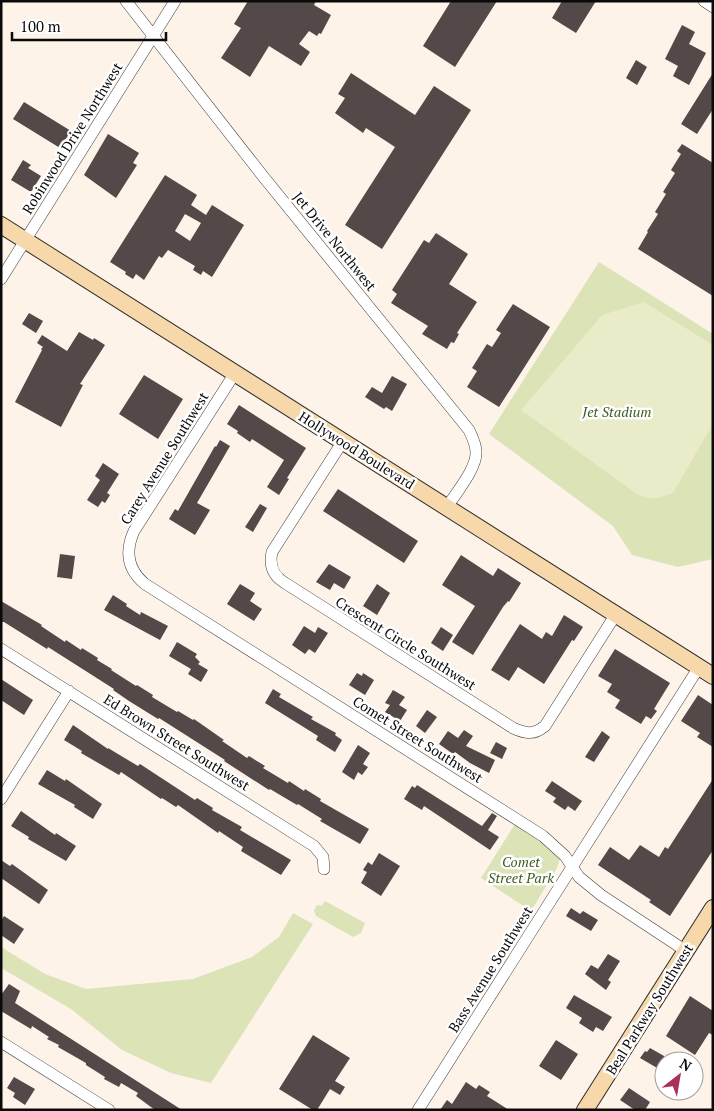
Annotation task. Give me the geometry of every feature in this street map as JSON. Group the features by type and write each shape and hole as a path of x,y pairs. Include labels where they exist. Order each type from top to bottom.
{"street":[{"name":"Jet Drive Northwest","path":"126,1 268,183 469,430 475,443 475,462 447,507"},
{"name":"Robinwood Drive Northwest","path":"1,279 175,1"},
{"path":"704,1 713,7"},
{"name":"Hollywood Boulevard","path":"1,225 706,671"},
{"name":"Carey Avenue Southwest","path":"129,562 128,547 134,531 235,373"},
{"name":"Crescent Circle Southwest","path":"342,441 272,552 271,566 273,573 285,584 489,713 513,728 526,733 539,730 545,726 616,614"},
{"name":"Comet Street Southwest","path":"129,562 134,572 145,584 543,836 565,856 579,877 601,896 686,951"},
{"name":"Ed Brown Street Southwest","path":"1,648 314,846 323,857 324,869"},
{"name":"Bass Avenue Southwest","path":"418,1110 572,867 706,671"},
{"path":"1,799 69,691"},
{"name":"Beal Parkway Southwest","path":"585,1110 713,908"},
{"path":"1,1042 106,1109"}],"green space":[{"name":"Jet Stadium","path":"599,262 713,334 713,559 678,567 632,555 613,526 489,434"},
{"path":"644,302 713,345 713,424 673,493 658,498 638,495 521,410 602,315"},
{"name":"Comet Street Park","path":"515,824 542,841 560,859 557,868 531,911 481,878"},
{"path":"325,901 365,923 361,933 353,937 316,916 314,911 316,906 321,906"},
{"path":"293,913 313,924 211,1083 171,1073 122,1050 71,1009 1,968 1,947 45,974 86,989 193,979 252,957 279,937"}],"building":[{"path":"248,1 316,1 314,5 331,15 321,34 319,33 317,36 309,31 299,44 310,52 301,66 269,46 250,77 221,58 241,28 234,24"},
{"path":"451,1 497,1 455,67 423,46"},
{"path":"562,1 596,1 576,33 552,18"},
{"path":"682,25 695,32 689,44 706,53 689,85 673,76 678,66 665,59"},
{"path":"636,60 647,67 637,85 626,78"},
{"path":"351,73 415,115 434,86 471,110 382,249 345,225 395,147 366,128 363,133 335,113 345,98 338,94"},
{"path":"713,73 713,109 697,134 681,124"},
{"path":"24,102 71,131 60,148 13,119"},
{"path":"108,134 139,153 133,163 137,165 116,198 84,175"},
{"path":"682,144 713,163 713,296 638,249 658,214 655,212 666,194 663,192 675,173 671,170 681,154 677,151"},
{"path":"23,160 31,165 28,168 41,176 31,192 11,180"},
{"path":"165,175 197,195 191,205 206,215 212,205 244,225 212,277 203,271 201,275 193,270 195,266 168,250 162,258 159,256 144,280 136,274 133,279 110,262","holes":["185,214 201,223 190,241 175,231"]},
{"path":"436,233 468,254 449,284 477,302 457,333 459,334 454,343 451,342 447,349 422,334 428,326 391,303 397,294 392,290 424,240 429,243"},
{"path":"513,304 550,327 499,407 467,387 477,371 472,368 487,344 492,347 501,333 496,330"},
{"path":"29,313 43,321 36,333 22,324"},
{"path":"79,332 105,345 80,384 83,385 61,427 15,402 42,350 43,347 37,343 42,335 67,351"},
{"path":"144,375 183,399 158,439 119,414"},
{"path":"392,376 407,384 392,411 386,407 384,409 365,397 372,387 382,393"},
{"path":"239,405 306,448 287,478 289,479 279,495 267,487 284,460 252,439 250,442 227,424"},
{"path":"220,440 230,446 197,503 210,510 195,535 169,519 175,509 178,511"},
{"path":"103,463 119,474 107,493 110,495 105,503 102,501 98,507 87,500 100,480 95,476"},
{"path":"338,489 418,541 404,563 323,511"},
{"path":"260,504 267,508 253,532 245,527"},
{"path":"60,554 75,556 72,579 57,577"},
{"path":"461,555 493,576 498,568 521,583 509,602 503,607 473,655 452,642 475,606 442,585"},
{"path":"329,564 351,577 344,589 334,583 330,590 316,582"},
{"path":"240,584 255,593 250,601 262,609 254,621 227,604"},
{"path":"377,584 390,593 377,615 363,606"},
{"path":"113,595 140,615 141,612 168,626 160,640 104,610"},
{"path":"1,601 42,625 65,642 66,640 98,658 97,660 111,670 153,695 152,697 177,712 194,719 247,758 249,756 265,766 263,768 304,791 305,789 321,799 320,801 369,829 360,844 320,821 322,819 298,804 269,790 48,647 47,649 4,622 1,622"},
{"path":"564,615 583,627 574,641 572,640 544,684 518,667 509,681 491,670 520,624 542,639 546,632 552,636"},
{"path":"304,626 315,633 318,627 328,633 315,653 309,649 305,654 292,645"},
{"path":"441,627 453,635 443,651 431,643"},
{"path":"177,642 197,654 195,657 200,662 198,664 208,670 201,682 188,674 191,669 169,656"},
{"path":"615,649 670,683 654,709 657,711 651,719 646,716 641,724 615,708 620,700 607,692 612,684 598,676"},
{"path":"357,673 362,676 363,673 374,680 365,695 349,685"},
{"path":"1,679 33,700 24,715 1,700"},
{"path":"273,689 281,694 279,697 313,717 311,719 336,733 335,735 342,740 335,752 316,740 318,736 265,703"},
{"path":"393,690 405,697 399,705 407,710 400,721 385,712 390,705 385,703"},
{"path":"698,695 713,705 713,747 697,737 700,733 681,721"},
{"path":"427,710 437,717 425,733 416,726"},
{"path":"73,725 108,749 138,766 140,764 195,800 197,798 213,808 212,810 242,827 240,830 291,860 281,875 241,851 243,847 219,831 218,833 178,805 176,807 161,799 121,772 119,775 81,753 82,751 64,740"},
{"path":"464,730 473,736 466,746 495,760 489,773 455,752 453,754 439,744 448,731 458,738"},
{"path":"602,731 610,737 594,762 585,757"},
{"path":"496,742 507,748 502,759 490,753"},
{"path":"358,745 370,753 363,764 368,767 362,775 358,772 354,780 342,772"},
{"path":"47,770 65,781 66,779 102,804 93,819 74,807 75,805 38,784"},
{"path":"713,779 713,850 670,916 649,902 651,900 598,865 610,847 629,860 640,845 659,857 665,847 668,849"},
{"path":"552,781 582,801 575,811 568,806 565,810 553,802 556,798 545,791"},
{"path":"417,785 482,826 492,813 497,816 488,830 499,837 490,850 424,806 422,810 404,799 412,786 415,788"},
{"path":"21,811 55,835 56,833 76,846 66,861 28,839 29,837 11,826"},
{"path":"379,853 400,866 381,896 361,883 367,872 363,870 368,862 372,865"},
{"path":"1,860 10,866 12,864 48,890 39,904 1,878"},
{"path":"571,908 580,914 583,911 598,920 591,931 566,916"},
{"path":"4,916 24,929 14,944 1,935 1,921"},
{"path":"608,954 620,961 608,980 611,982 606,990 585,974 591,965 598,969"},
{"path":"9,984 20,991 15,1003 182,1110 155,1110 136,1096 138,1093 121,1083 119,1087 104,1079 105,1077 86,1065 86,1063 47,1039 49,1037 32,1026 31,1029 1,1011 1,995"},
{"path":"574,995 612,1017 603,1031 596,1027 593,1032 579,1023 582,1018 566,1008"},
{"path":"690,996 713,1011 713,1035 709,1033 698,1051 689,1051 666,1036"},
{"path":"313,1035 350,1058 335,1081 345,1087 340,1095 330,1089 317,1110 313,1110 279,1089"},
{"path":"556,1040 578,1054 561,1080 539,1066"},
{"path":"650,1048 655,1051 654,1066 640,1058 645,1051 647,1052"},
{"path":"14,1077 35,1089 25,1105 13,1097 15,1093 7,1088"},
{"path":"466,1082 476,1089 479,1085 490,1092 487,1096 509,1110 440,1110 447,1100 452,1104"},
{"path":"629,1088 650,1102 645,1110 635,1110 620,1100"}]}
